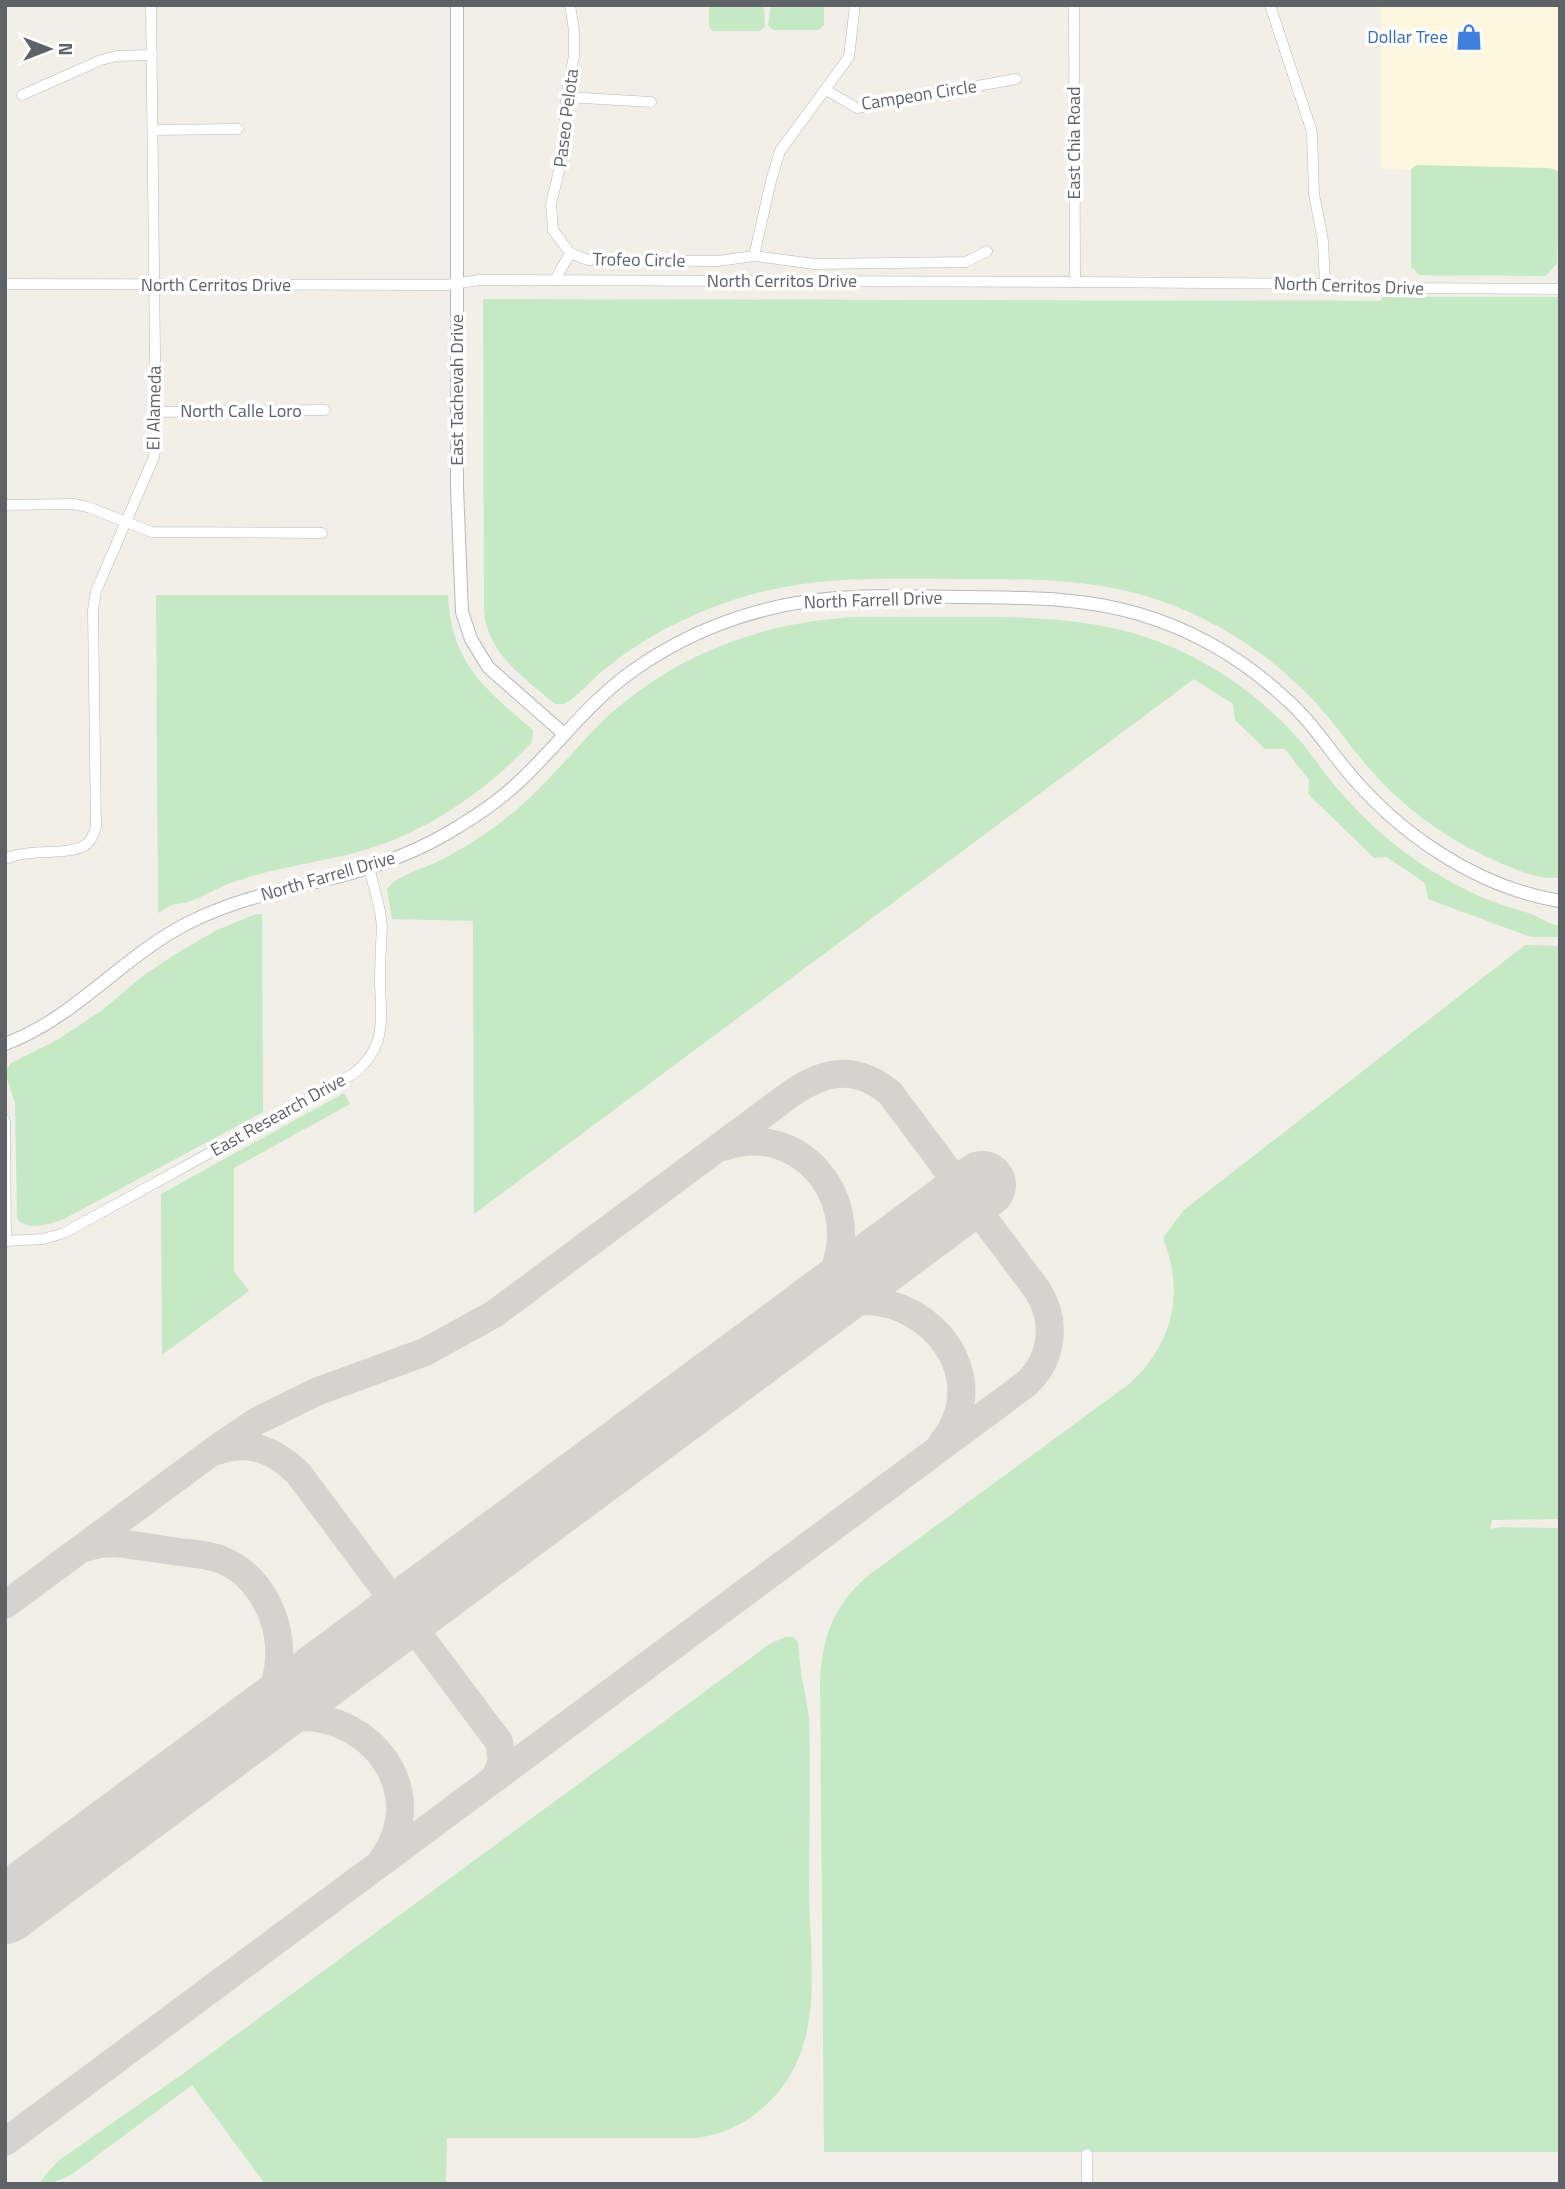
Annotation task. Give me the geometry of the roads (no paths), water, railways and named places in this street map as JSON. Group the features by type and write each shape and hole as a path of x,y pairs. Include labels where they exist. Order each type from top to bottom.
{"street":[{"name":"El Alameda","path":"5,859 16,854 73,849 85,845 92,839 96,827 93,610 96,592 154,457 156,445 151,5"},
{"name":"East Tachevah Drive","path":"457,5 457,488 462,612 471,639 488,667 564,734"},
{"name":"Paseo Pelota","path":"553,230 551,204 563,154 566,97 574,56 570,5"},
{"path":"754,256 780,151 849,57 855,5"},
{"name":"East Chia Road","path":"1074,5 1075,282"},
{"path":"1269,6 1312,132 1314,194 1323,241 1325,284"},
{"path":"22,94 101,60 117,56 152,55"},
{"name":"Campeon Circle","path":"826,90 857,108 1016,79"},
{"path":"566,97 651,102"},
{"path":"153,130 238,129"},
{"name":"Trofeo Circle","path":"553,230 570,253 588,260 718,261 754,256 815,264 966,262 987,251"},
{"path":"555,280 570,253"},
{"name":"North Cerritos Drive","path":"5,284 456,283 480,280 555,280 1325,284 1402,288 1560,289"},
{"name":"North Calle Loro","path":"156,412 325,410"},
{"path":"5,505 73,504 88,507 152,532 322,533"},
{"name":"North Farrell Drive","path":"5,1044 26,1037 184,925 216,910 270,892 369,867 437,839 473,818 523,778 609,689 648,661 687,639 763,610 829,598 1042,598 1090,603 1135,612 1169,624 1201,639 1263,679 1301,713 1369,795 1414,835 1464,867 1486,877 1560,901"},
{"name":"East Research Drive","path":"5,1241 43,1239 64,1233 353,1074 367,1063 381,1030 382,926 369,867"},
{"path":"5,1120 5,1241"},
{"path":"1087,2154 1087,2184"}],"place":[{"name":"Dollar Tree","path":"1469,37"}]}
